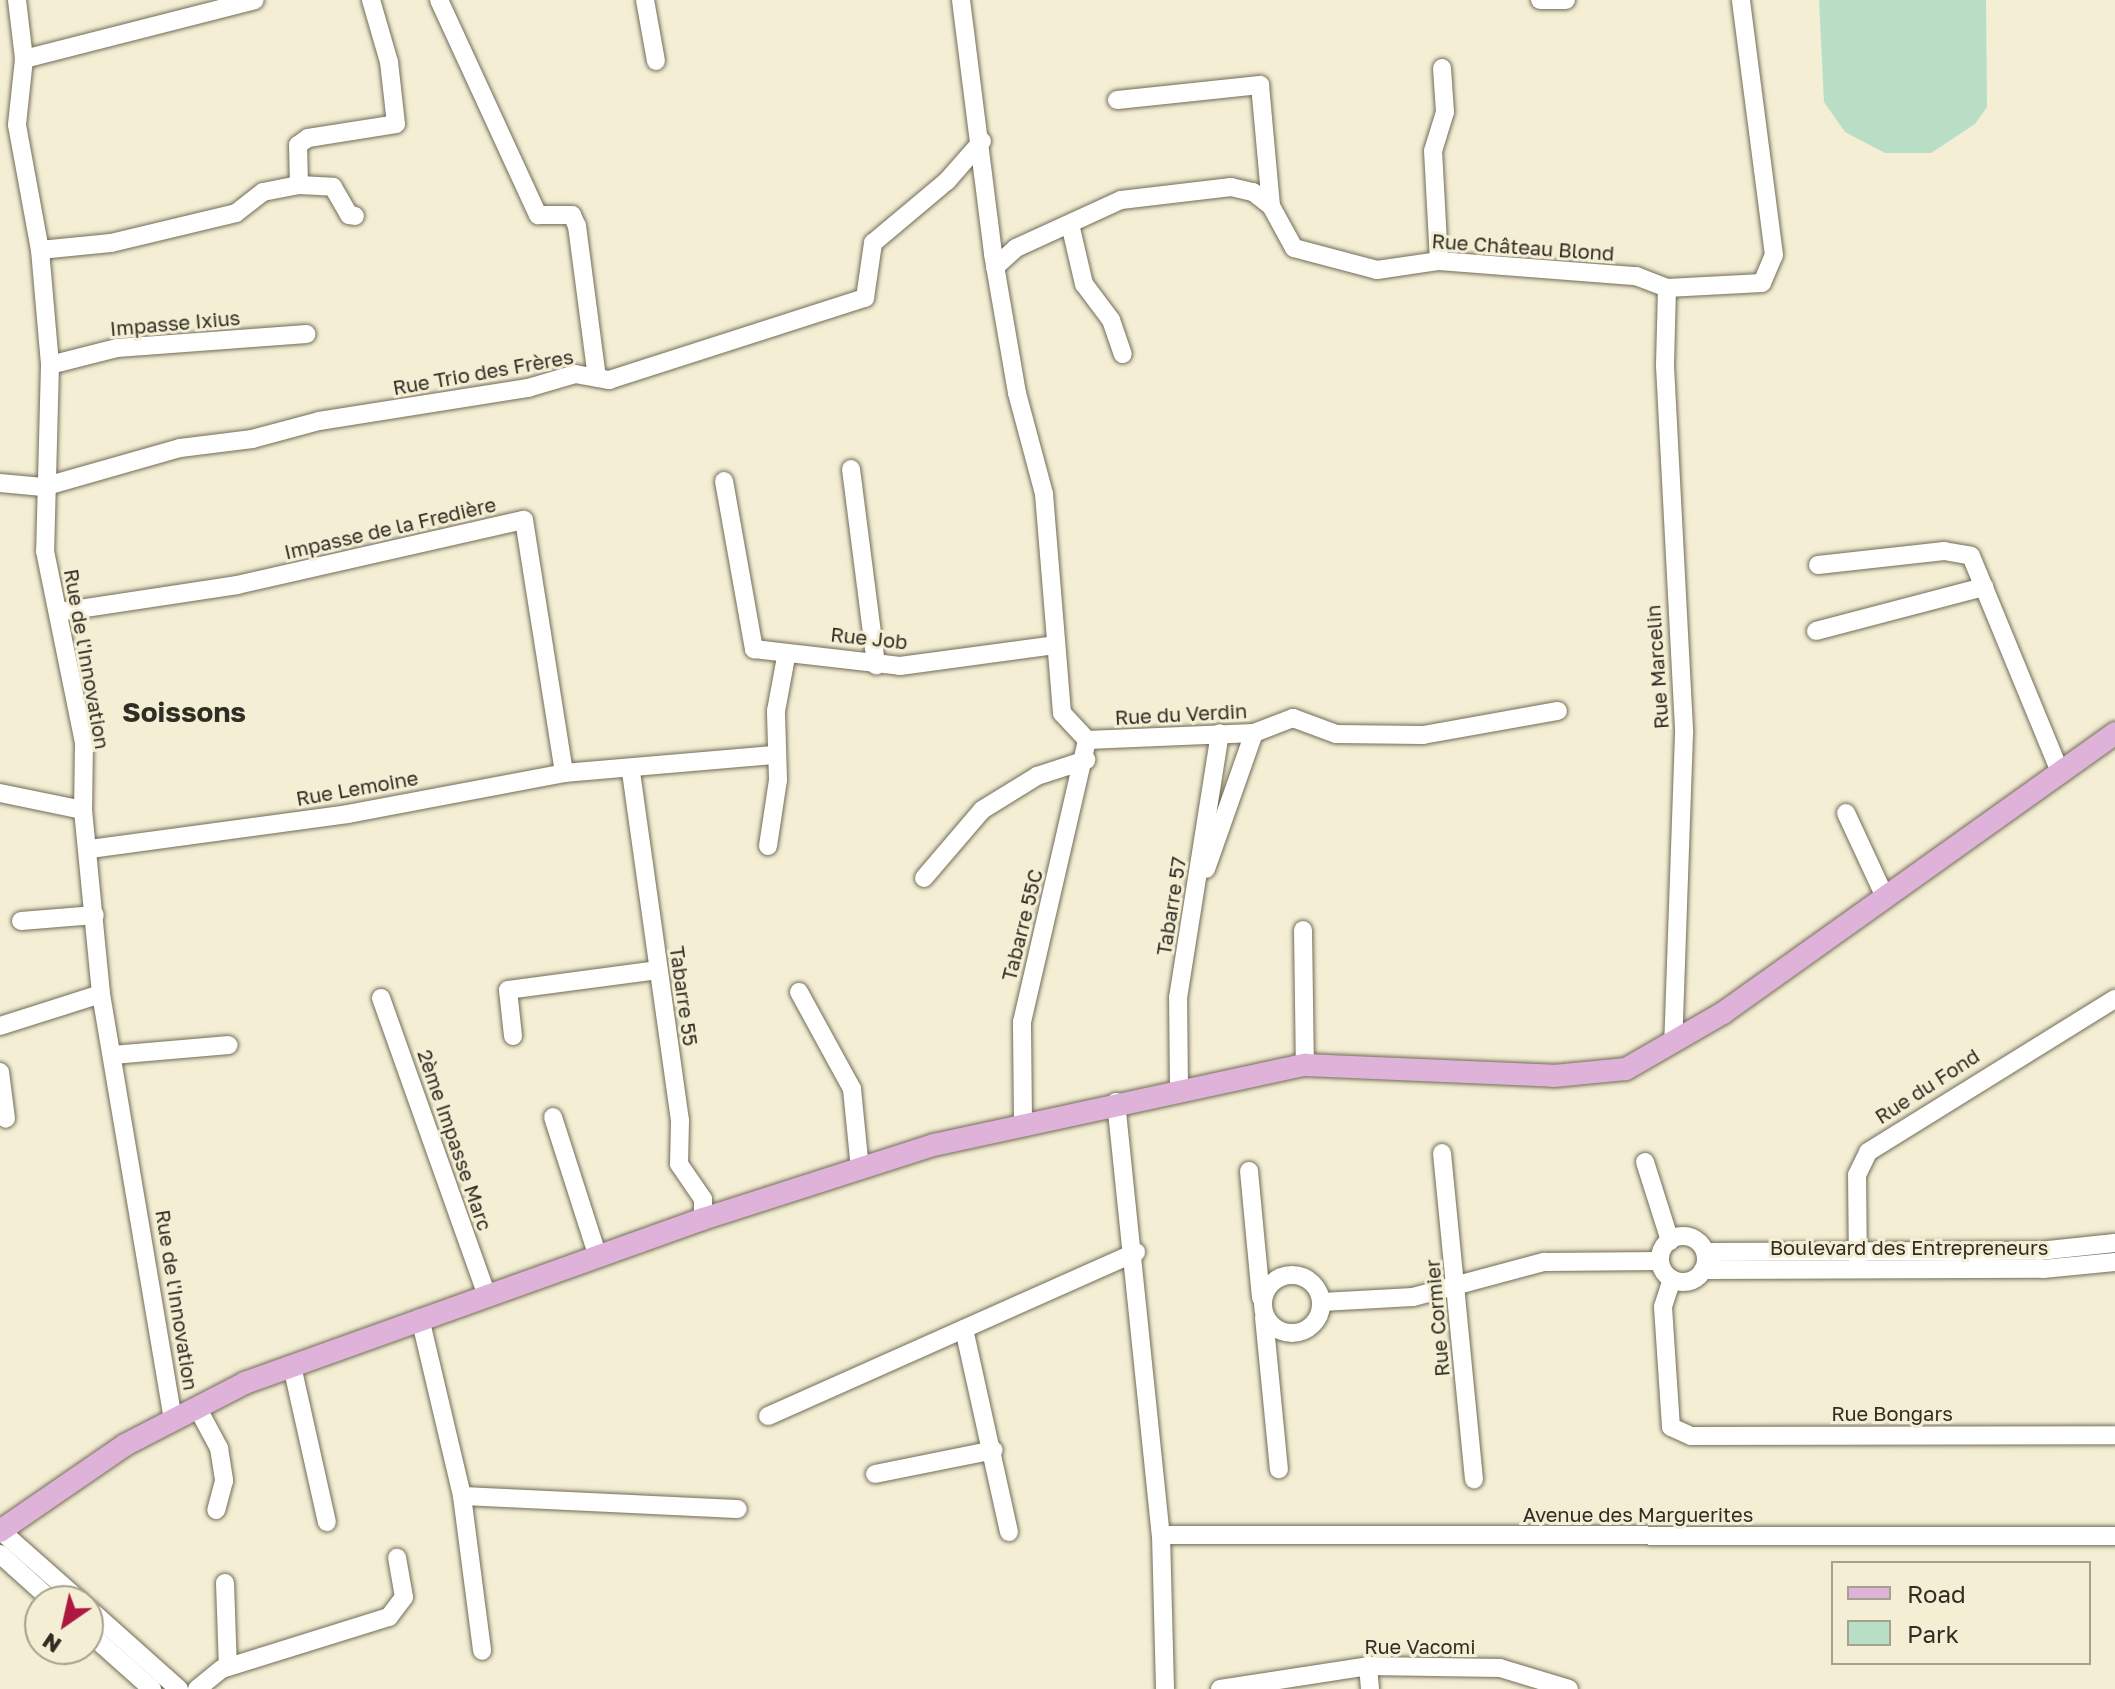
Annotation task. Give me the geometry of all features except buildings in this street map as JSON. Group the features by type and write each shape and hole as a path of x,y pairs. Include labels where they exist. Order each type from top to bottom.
{"main road":[{"path":"1,1531 173,1419 292,1366 703,1219 1023,1122 1179,1087 1305,1065 1588,1075 1626,1069 1673,1043 2115,733"}],"street":[{"name":"Rue de l'Innovation","path":"17,0 24,59 8,128 40,250 50,365 43,487 45,551 84,742 83,810 90,849 101,994 173,1419"},
{"path":"24,59 255,0"},
{"path":"299,185 298,145 308,138 396,124 389,62 371,0"},
{"path":"439,0 538,215 572,215 577,226 597,378"},
{"path":"645,0 656,61"},
{"path":"961,0 982,141 995,267 1017,393 1044,494 1062,713 1087,740"},
{"path":"1540,0 1566,0"},
{"name":"Rue Château Blond","path":"1271,206 1294,248 1318,257 1377,270 1439,261 1636,276 1667,288 1762,283 1774,255 1741,0"},
{"path":"1439,261 1433,151 1445,112 1442,68"},
{"path":"1117,100 1260,85 1271,206"},
{"name":"Rue Trio des Frères","path":"43,487 180,448 528,388 575,374 609,380 865,298 873,243 947,181 982,141"},
{"path":"40,250 111,243 236,213 263,192 299,185 333,187 349,215 355,216"},
{"path":"995,267 1016,248 1121,200 1231,187 1271,206"},
{"path":"1070,224 1084,284 1111,320 1123,354"},
{"name":"Rue Marcelin","path":"1667,288 1665,366 1684,734 1673,1043"},
{"name":"Impasse Ixius","path":"50,365 117,348 306,334"},
{"path":"851,469 876,665"},
{"name":"Rue Job","path":"724,481 754,649 786,657 828,655 876,665 972,661 1055,645"},
{"path":"0,483 43,487"},
{"name":"Impasse de la Fredière","path":"59,612 237,585 524,520 564,773"},
{"path":"1818,565 1955,552 1971,556 2060,772"},
{"path":"1816,631 1984,587"},
{"path":"768,846 776,755 776,711 786,657"},
{"name":"Rue du Verdin","path":"1087,740 1254,733 1293,718 1336,734 1423,735 1558,711"},
{"name":"Tabarre 57","path":"1179,1087 1178,998 1220,733"},
{"path":"1196,889 1254,733"},
{"name":"Tabarre 55C","path":"1023,1122 1022,1022 1086,760 1087,740"},
{"name":"Rue Lemoine","path":"90,849 348,814 564,773 631,772 776,755"},
{"path":"924,878 982,810 1037,776 1086,760"},
{"name":"Tabarre 55","path":"631,772 680,1121 679,1164 703,1199 703,1219"},
{"path":"0,793 83,810"},
{"path":"1846,813 1885,897"},
{"path":"21,921 95,915"},
{"path":"1303,930 1305,1065"},
{"path":"513,1036 508,990 657,970"},
{"path":"799,992 852,1089 860,1169"},
{"path":"0,1026 101,994"},
{"name":"Rue du Fond","path":"1858,1258 1857,1175 1868,1152 2114,997"},
{"name":"2ème Impasse Marc","path":"381,998 487,1296"},
{"path":"113,1055 229,1045"},
{"path":"0,1072 6,1119"},
{"path":"1116,1102 1136,1252 1161,1535 1165,1689"},
{"path":"553,1117 585,1233 598,1257"},
{"name":"Rue Cormier","path":"1442,1153 1458,1289 1474,1479"},
{"path":"1645,1162 1670,1241 1660,1261"},
{"path":"1249,1171 1279,1469"},
{"path":"1660,1261 1672,1279 1691,1281 1704,1261 1688,1237 1670,1241"},
{"name":"Boulevard des Entrepreneurs","path":"1704,1261 2039,1251 2115,1243"},
{"path":"768,1416 1136,1252"},
{"name":"Boulevard des Entrepreneurs","path":"1858,1258 2043,1269 2115,1262"},
{"path":"1322,1302 1458,1289 1544,1262 1660,1261"},
{"path":"1258,1262 1286,1275 1310,1280 1322,1302 1313,1325 1291,1332 1267,1350"},
{"path":"1261,1297 1286,1275"},
{"name":"Rue Bongars","path":"1672,1279 1663,1307 1671,1427 1691,1436 2115,1435"},
{"path":"1264,1317 1291,1332"},
{"path":"420,1318 462,1496 482,1651"},
{"path":"964,1329 994,1450 1009,1532"},
{"path":"292,1366 327,1522"},
{"path":"197,1407 219,1448 224,1481 216,1510"},
{"path":"875,1474 994,1450"},
{"path":"462,1496 738,1509"},
{"path":"1,1531 62,1585"},
{"name":"Avenue des Marguerites","path":"1161,1535 2115,1536"},
{"path":"0,1554 34,1585"},
{"path":"197,1689 228,1667 389,1617 404,1597 397,1558"},
{"path":"225,1583 228,1667"},
{"path":"104,1622 179,1689"},
{"path":"104,1646 152,1689"},
{"path":"1368,1666 1370,1689"},
{"name":"Rue Vacomi","path":"1220,1689 1368,1666 1500,1668 1562,1688"}],"green space":[{"path":"1819,0 1986,0 1987,107 1975,124 1931,153 1885,153 1845,132 1824,102"}],"district":[{"name":"Soissons","path":"184,712"}]}
